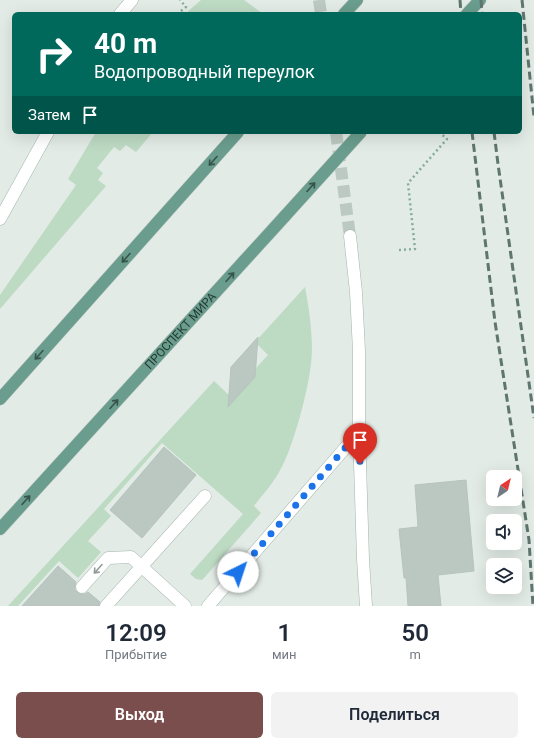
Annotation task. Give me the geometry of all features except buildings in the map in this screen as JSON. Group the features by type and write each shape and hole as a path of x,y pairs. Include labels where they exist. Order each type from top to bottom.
{"main road":[{"path":"122,12 132,0"},
{"path":"346,12 357,0"},
{"path":"469,12 480,0"},
{"path":"0,219 47,134"},
{"path":"0,399 236,134"},
{"name":"ПРОСПЕКТ МИРА","path":"0,529 359,134"},
{"path":"350,236 356,292 359,351 359,432 366,606"},
{"path":"208,606 359,432"},
{"path":"106,606 205,496"},
{"path":"82,587 108,558 131,557 185,606"}],"path":[{"path":"180,0 186,7 180,12"},
{"path":"399,250 415,248 408,183 447,139 441,134"}],"green space":[{"path":"201,0 244,0 260,12 187,12"},
{"path":"95,134 151,134 136,152 126,145 120,151 114,147 97,168 103,173 98,180 106,186 0,309 0,295 76,185 68,179"},
{"path":"305,287 311,327 312,351 309,377 299,420 290,448 278,474 254,506 261,513 204,578 202,580 196,579 190,574 243,514 162,443 104,509 111,516 88,541 101,552 78,578 59,561 18,606 8,606 214,381 230,396 241,385 249,384 255,377 256,368 268,355 255,342"}],"tunnel":[{"path":"319,0 321,12"},
{"path":"336,134 350,236"}],"railway":[{"path":"460,0 461,12"},
{"path":"481,0 482,12"},
{"path":"522,0 534,117"},
{"path":"472,134 495,322 529,540 533,606"},
{"path":"494,134 534,418"}],"route":[{"path":"238,572 359,432 360,464"}]}
